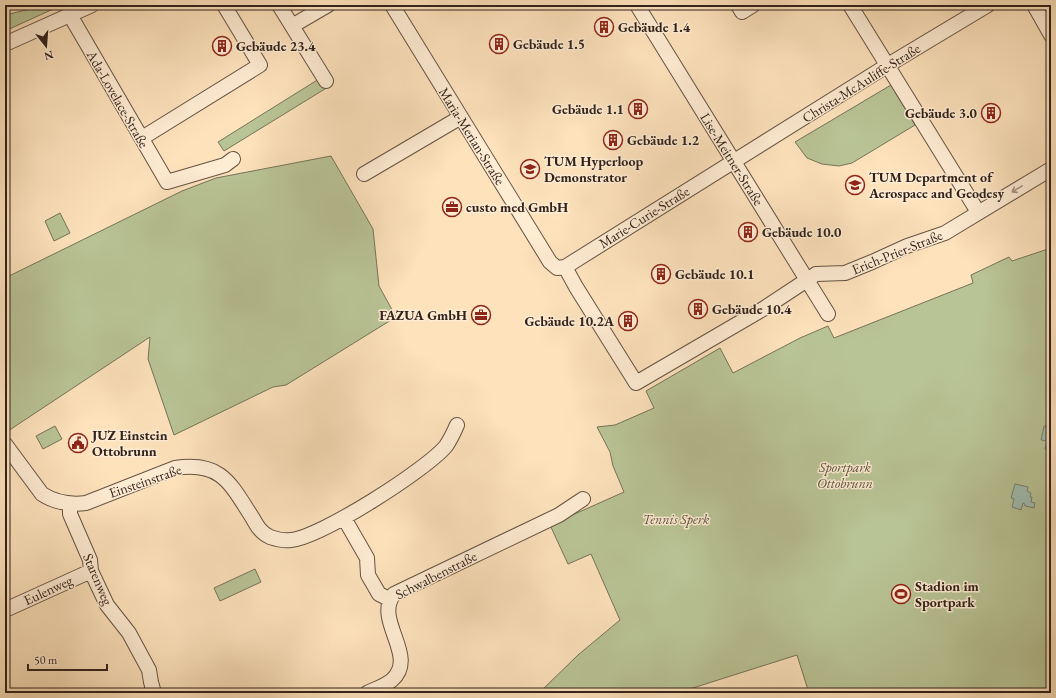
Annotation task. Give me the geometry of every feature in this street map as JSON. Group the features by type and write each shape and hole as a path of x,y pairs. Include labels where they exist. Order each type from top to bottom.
{"street":[{"path":"5,44 92,5"},
{"path":"142,138 260,65 224,5"},
{"path":"292,26 328,5"},
{"name":"Lise-Meitner-Straße","path":"637,5 828,314"},
{"path":"738,5 742,12 753,5"},
{"path":"850,5 978,212"},
{"name":"Christa-McAuliffe-Straße","path":"733,161 988,5"},
{"path":"1034,5 1051,35"},
{"name":"Maria-Merian-Straße","path":"394,6 461,117 559,266 576,287 636,383"},
{"path":"280,7 326,81"},
{"name":"Ada-Lovelace-Straße","path":"70,15 167,182 225,165 233,159"},
{"path":"364,174 461,117"},
{"name":"Marie-Curie-Straße","path":"559,266 733,161"},
{"name":"Erich-Prier-Straße","path":"636,383 763,309 816,274 844,273 907,246 945,233 1051,169"},
{"name":"Einsteinstraße","path":"5,444 42,494 56,502 70,504 86,503 175,468 190,466 205,467 216,472 229,482 260,531 270,537 291,540 303,537 344,518 402,482 426,465 446,446 457,425"},
{"name":"Schwalbenstraße","path":"367,693 390,681 400,668 401,661 387,611 390,599 394,594 559,515 583,499"},
{"name":"Starenweg","path":"70,504 70,514 90,560 91,571 107,605 129,633 149,670 154,693"},
{"path":"344,518 367,558 368,575 379,594 390,599"},
{"name":"Eulenweg","path":"5,610 91,571"}],"green space":[{"path":"47,5 62,5 5,31 5,15"},
{"path":"327,74 333,84 224,151 218,142"},
{"path":"891,85 915,125 852,163 839,166 822,164 807,158 795,142"},
{"path":"331,156 373,229 379,286 396,317 286,385 273,387 174,435 148,359 150,337 5,433 5,278 182,191 216,178"},
{"path":"60,213 70,233 54,241 45,221"},
{"name":"Sportpark Ottobrunn","path":"1051,248 1051,693 809,693 797,655 677,693 531,693 542,690 578,655 620,620 591,554 568,564 550,525 624,492 613,466 610,452 597,427 615,425 654,408 646,391 720,348 733,373 800,338 828,326 834,338 973,283 971,275 1009,257 1012,261"},
{"path":"55,426 62,439 43,449 36,436"},
{"path":"255,569 261,582 220,601 214,588"}],"shaded area":[{"path":"1044,426 1051,428 1051,450 1045,449 1047,441 1041,440"},
{"path":"1015,484 1028,487 1027,491 1031,493 1030,497 1032,497 1031,502 1035,503 1034,508 1025,506 1023,503 1021,510 1012,507 1014,499 1011,498"}],"place":[{"name":"Gebäude 1.4","path":"604,27"},
{"name":"Gebäude 1.5","path":"499,44"},
{"name":"Gebäude 23.4","path":"222,46"},
{"name":"Gebäude 1.1","path":"638,109"},
{"name":"Gebäude 3.0","path":"991,113"},
{"name":"Gebäude 1.2","path":"613,140"},
{"name":"TUM Hyperloop Demonstrator","path":"530,169"},
{"name":"TUM Department of Aerospace and Geodesy","path":"855,185"},
{"name":"custo med GmbH","path":"452,207"},
{"name":"Gebäude 10.0","path":"748,232"},
{"name":"Gebäude 10.1","path":"661,274"},
{"name":"Gebäude 10.4","path":"698,309"},
{"name":"FAZUA GmbH","path":"481,315"},
{"name":"Gebäude 10.2A","path":"628,321"},
{"name":"JUZ Einstein Ottobrunn","path":"78,443"},
{"name":"Stadion im Sportpark","path":"901,594"}],"park label":[{"name":"Tennis Sperk","path":"676,519"}]}
